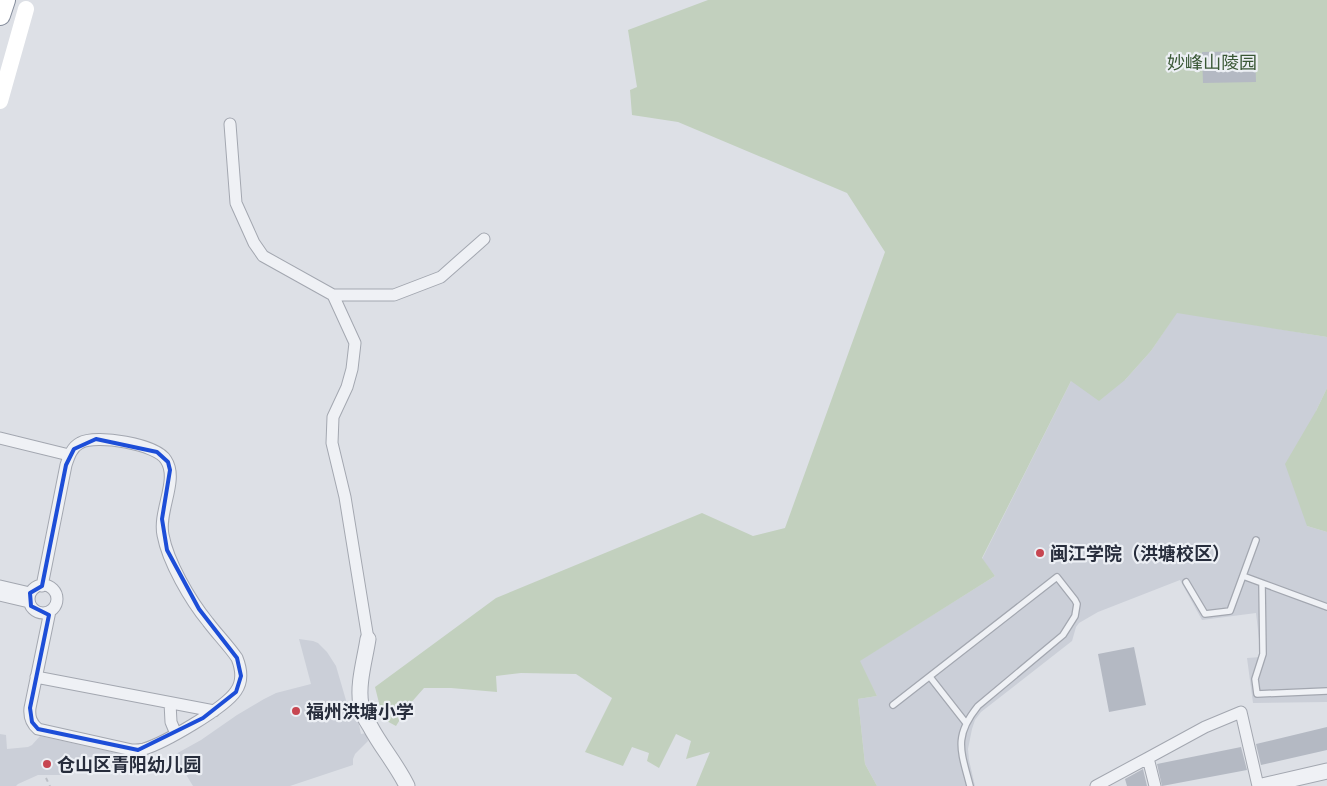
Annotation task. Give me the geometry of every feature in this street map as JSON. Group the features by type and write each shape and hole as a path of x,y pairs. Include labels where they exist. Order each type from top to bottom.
{"highway":[{"path":"0,15 5,0"}],"main road":[{"path":"0,75 28,4"},
{"path":"0,101 28,4"}],"street":[{"path":"230,124 236,203 254,243 263,256 333,295 394,295 441,277 484,239"},
{"path":"333,295 355,343 352,369 347,386 333,417 332,443 345,497 368,639 360,687 361,706 364,716 375,735 408,786"},
{"path":"0,438 69,455"},
{"path":"42,586 66,465 69,455 78,444 96,439 132,444 147,448 164,456 168,462 170,478 162,524 167,550 180,578 198,609 237,658 241,676 239,685 229,700 214,711 176,734 152,746 138,750 38,729 32,722 30,708 50,611 56,604 56,595 50,588 37,587 30,597 31,606 37,612 46,613 50,611"},
{"path":"0,586 30,597"},
{"path":"0,595 30,597"},
{"path":"36,677 214,711"},
{"path":"170,702 171,722 176,734"},
{"path":"1096,786 1205,727 1241,712 1258,786"},
{"path":"1148,758 1155,786"},
{"path":"1262,786 1281,784 1327,771"}],"lane":[{"path":"1186,582 1205,614 1230,611 1256,540"},
{"path":"1242,576 1327,607"},
{"path":"893,705 1057,577 1077,604 1076,616 1063,635 978,706 966,723 962,734 960,750 970,786"},
{"path":"1262,583 1263,654 1255,679 1257,694 1327,691"},
{"path":"930,677 966,723"}],"path":[{"path":"46,778 50,786"}],"highlighted area":[{"path":"96,439 157,452 168,462 170,470 162,519 167,550 199,609 237,658 241,676 236,692 203,718 138,750 38,729 32,722 30,708 49,615 31,606 30,593 42,586 66,465 74,449"}],"shaded area":[{"name":"闽江学院（洪塘校区）","path":"1177,312 1327,337 1327,388 1316,411 1307,526 1327,532 1327,702 1253,703 1247,658 1261,657 1256,613 1202,620 1180,580 1098,612 1079,623 1072,641 981,712 975,720 968,749 975,786 877,786 865,764 858,699 877,696 859,661 995,576 982,559 1071,381 1125,380 1151,351"},
{"name":"福州洪塘小学","path":"299,639 318,643 327,652 336,666 350,714 358,720 361,734 366,733 368,741 355,754 353,765 290,786 193,786 174,755 201,740 264,699 276,693 311,684"},
{"name":"仓山区青阳幼儿园","path":"0,734 6,735 7,749 28,747 40,736 122,754 64,775 38,775 16,786 0,786"}],"green space":[{"name":"妙峰山陵园","path":"708,0 1327,0 1327,337 1177,313 1151,351 1125,380 1099,401 1071,381 982,558 995,576 860,661 877,696 858,699 865,764 877,786 696,786 710,752 686,759 691,741 676,734 659,768 647,761 649,753 632,747 623,766 585,752 612,698 576,674 521,673 496,676 497,692 424,688 409,705 396,726 383,719 375,687 496,598 702,513 753,536 785,528 885,252 847,193 678,122 632,115 630,90 637,87 628,30"},
{"path":"1327,388 1327,532 1307,526 1285,464"}],"building":[{"path":"1255,51 1256,82 1203,83 1202,52"},
{"path":"1134,647 1146,705 1109,712 1098,654"},
{"path":"1327,727 1327,750 1261,765 1256,744"},
{"path":"1241,747 1247,770 1162,786 1157,764"},
{"path":"1143,769 1147,786 1127,786 1125,779"}],"place":[{"name":"闽江学院（洪塘校区）","path":"1040,553"},
{"name":"福州洪塘小学","path":"296,711"},
{"name":"仓山区青阳幼儿园","path":"47,764"}]}
